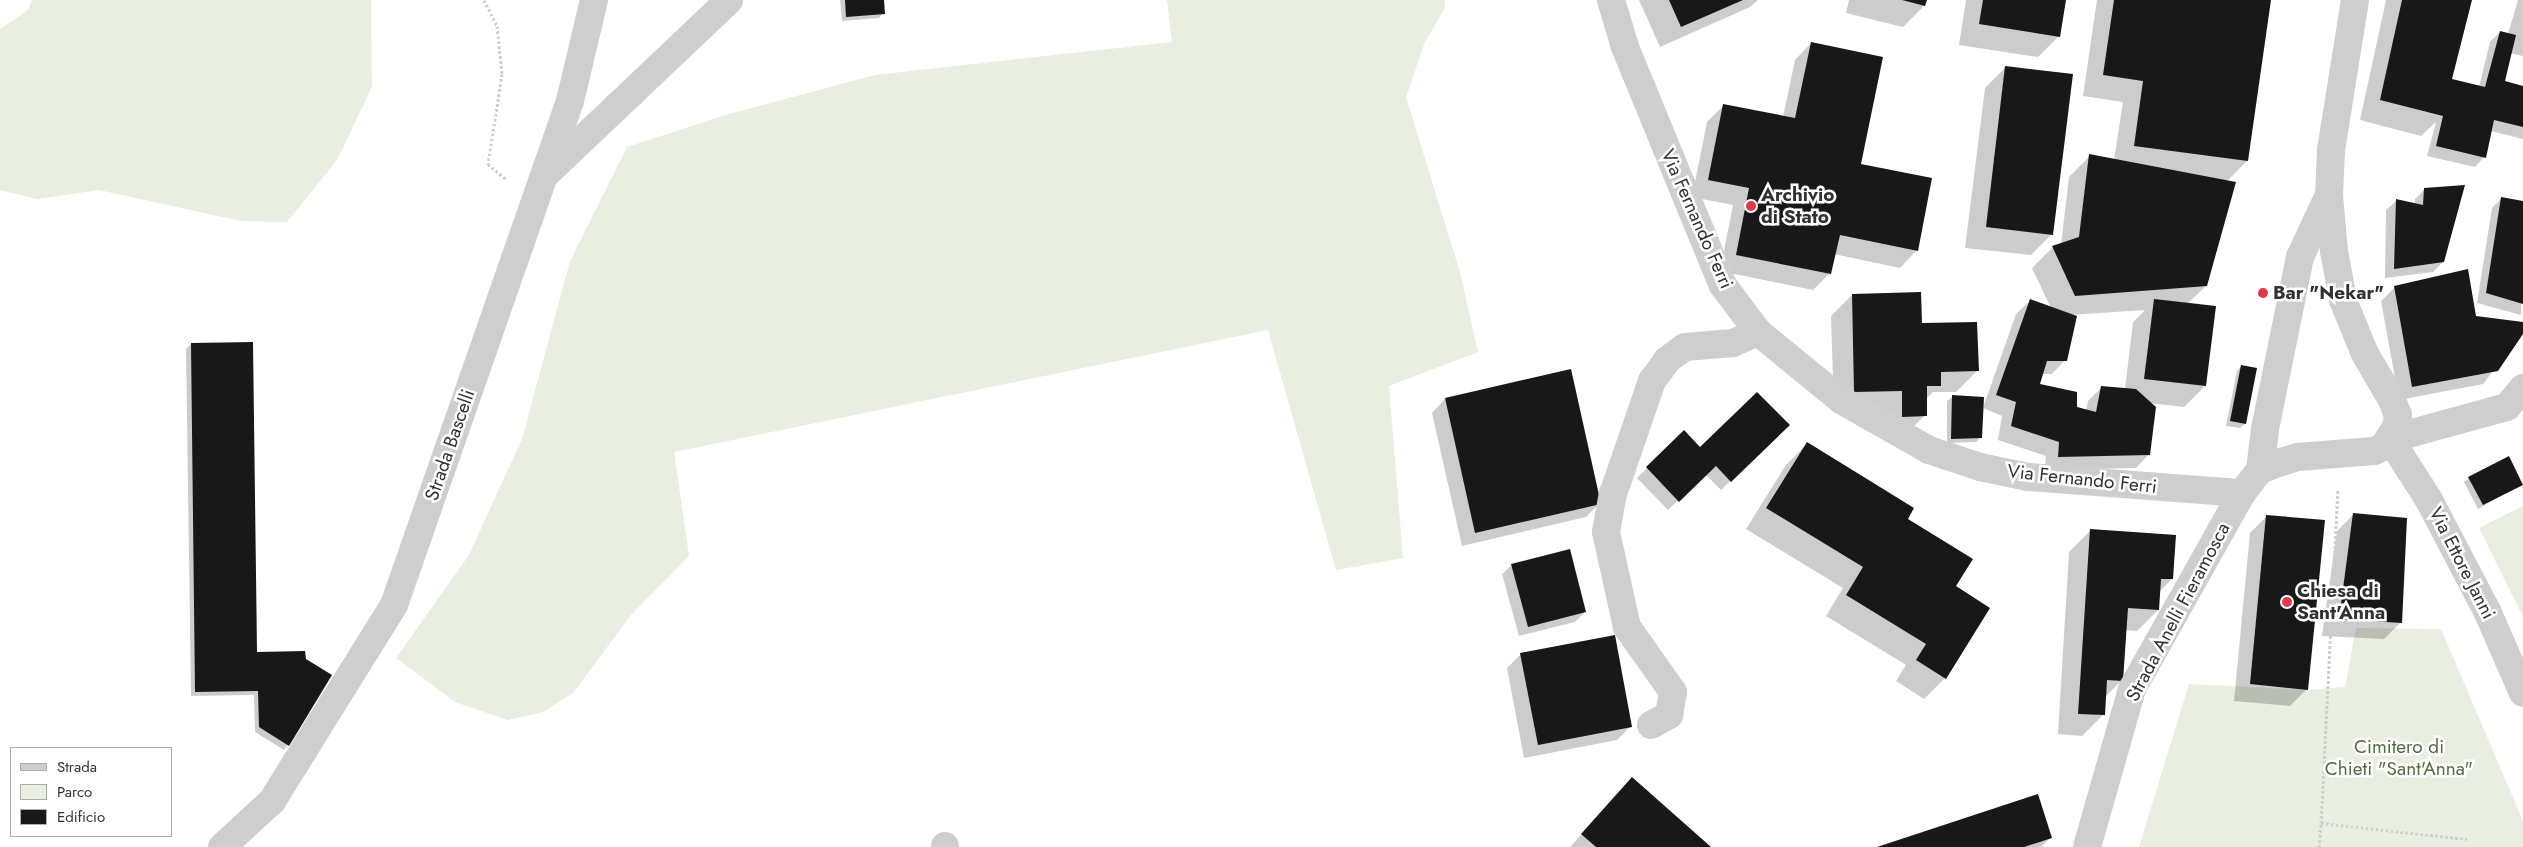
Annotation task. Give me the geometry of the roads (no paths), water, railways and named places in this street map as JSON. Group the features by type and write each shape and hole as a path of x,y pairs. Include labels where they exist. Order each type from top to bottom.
{"street":[{"name":"Strada Bascelli","path":"222,847 272,801 394,605 570,101 594,0"},
{"path":"544,176 729,0"},
{"name":"Via Fernando Ferri","path":"1612,0 1625,47 1722,284 1758,332 1841,400 1929,450 1980,467 2028,477 2242,493"},
{"path":"2355,0 2331,150 2329,196 2343,300 2365,354 2398,415 2390,439"},
{"path":"2329,196 2300,257 2264,429 2260,470 2298,457 2374,451 2390,439 2507,407 2523,388"},
{"path":"1651,725 1669,715 1674,692 1627,627 1606,532 1613,494 1652,381 1667,360 1685,347 1733,343 1758,332"},
{"name":"Via Ettore Janni","path":"2390,439 2434,508 2488,613 2523,693"},
{"name":"Strada Anelli Fieramosca","path":"2087,847 2132,689 2242,493 2260,470"}],"place":[{"name":"Archivio di Stato","path":"1751,206"},
{"name":"Bar \"Nekar\"","path":"2263,293"},
{"name":"Chiesa di Sant'Anna","path":"2287,602"}],"park label":[{"name":"Cimitero di Chieti \"Sant'Anna\"","path":"2399,758"}]}
